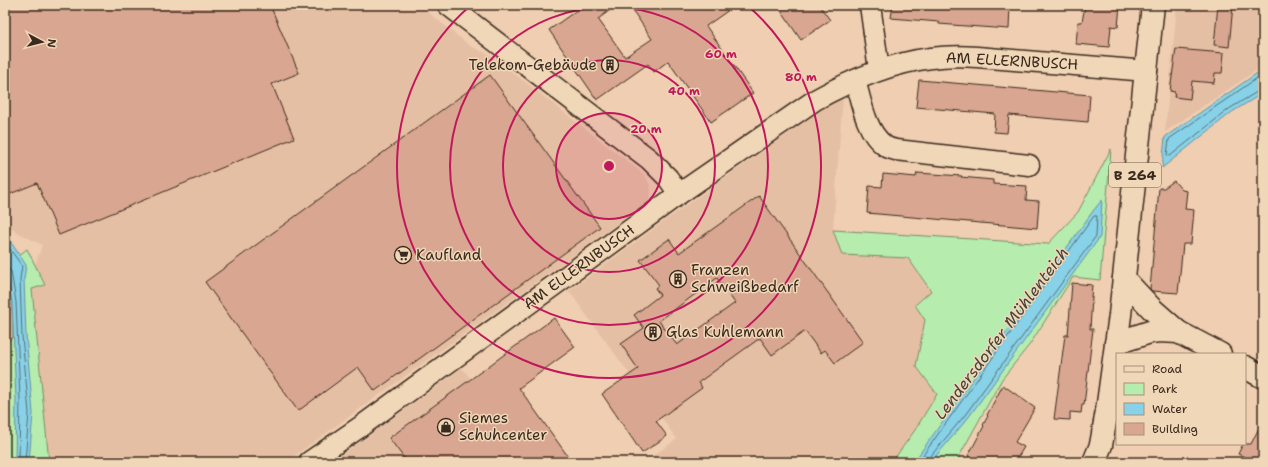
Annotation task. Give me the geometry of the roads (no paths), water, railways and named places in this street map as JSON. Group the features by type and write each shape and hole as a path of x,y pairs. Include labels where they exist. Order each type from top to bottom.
{"main road":[{"name":"B 264","path":"1094,462 1101,445 1108,411 1124,279 1153,5"},
{"path":"1124,279 1153,310 1178,332 1218,353"},
{"path":"1116,343 1150,332 1178,332"},
{"path":"1246,368 1263,377"}],"street":[{"path":"448,5 648,159 668,178 679,194"},
{"path":"870,5 879,70"},
{"name":"AM ELLERNBUSCH","path":"309,462 360,427 679,194 815,100 855,80 879,70 902,63 930,58 955,56 1147,71"},
{"path":"855,80 873,136 885,146 896,150 1029,165"}],"water":[{"path":"1263,69 1263,93 1232,112 1162,168 1165,137"},
{"path":"1102,200 1100,237 968,418 931,462 910,462 918,456"},
{"path":"5,237 8,238 26,265 24,279 26,336 33,413 29,462 15,462 16,399 12,302 5,264"}],"place":[{"name":"Telekom-Gebäude","path":"610,65"},
{"name":"Kaufland","path":"403,255"},
{"name":"Franzen Schweißbedarf","path":"678,279"},
{"name":"Glas Kuhlemann","path":"653,332"},
{"name":"Siemes Schuhcenter","path":"446,427"}],"water label":[{"name":"Lendersdorfer Mühlenteich","path":"1001,333"}]}
